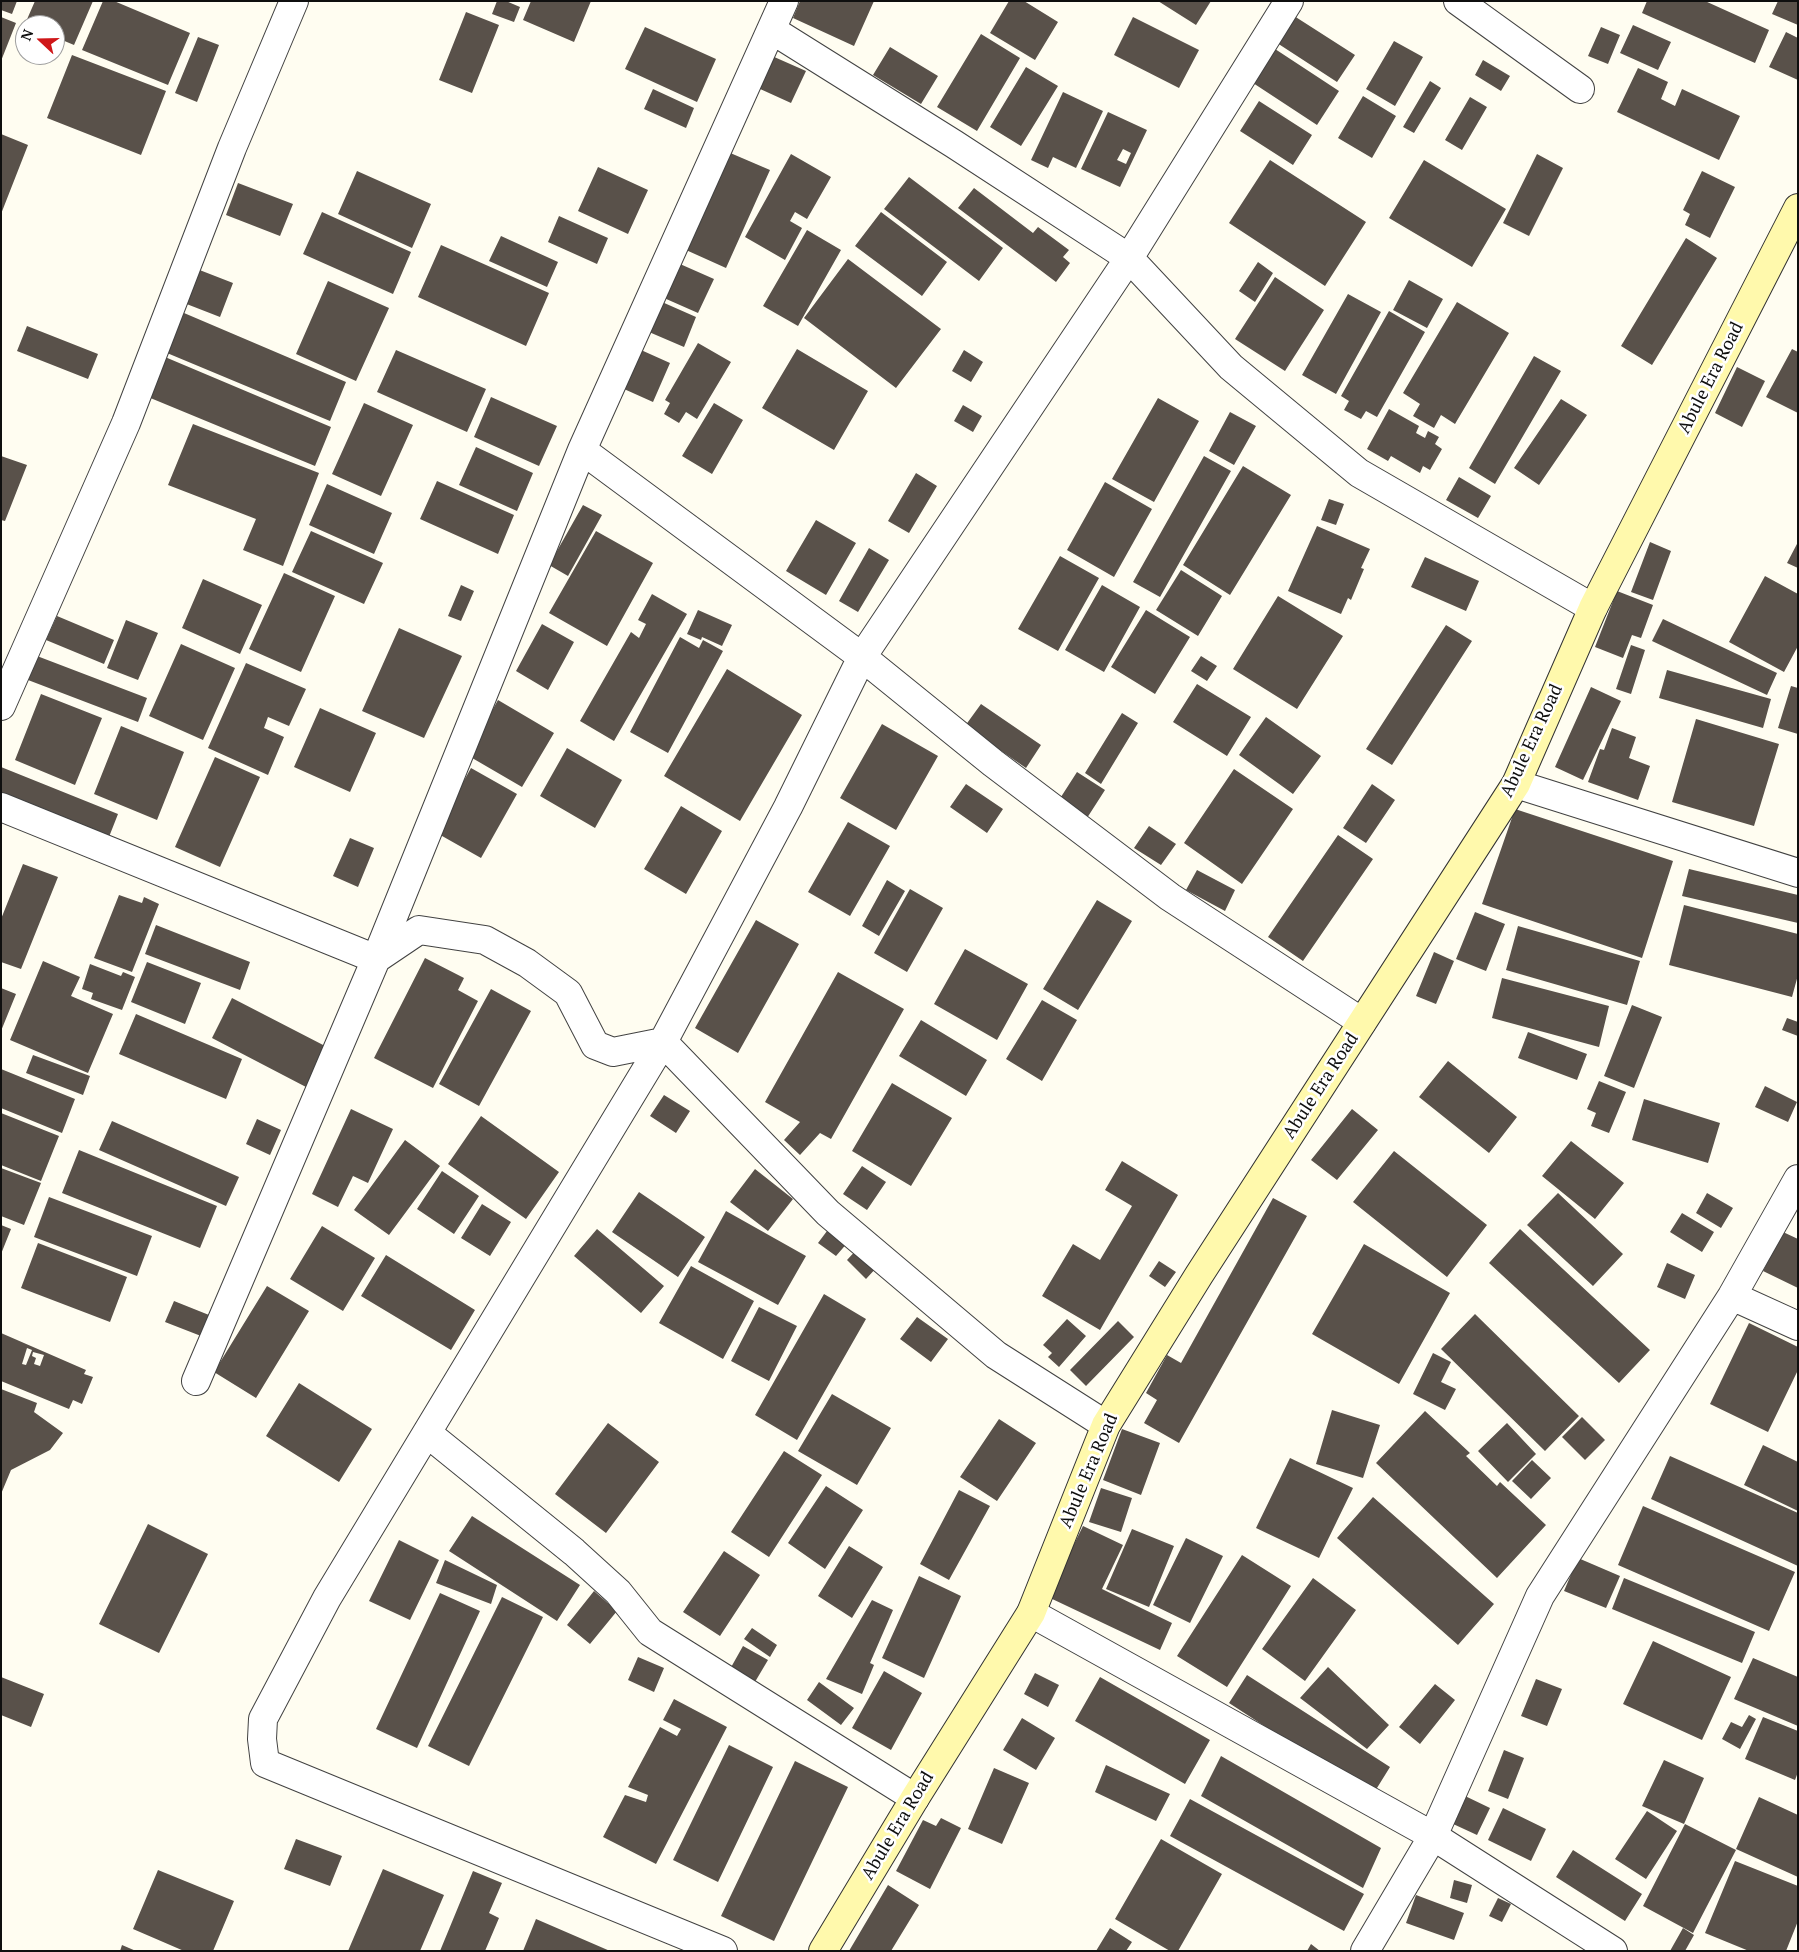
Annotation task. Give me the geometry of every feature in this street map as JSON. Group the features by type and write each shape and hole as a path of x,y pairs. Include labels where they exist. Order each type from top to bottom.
{"street":[{"path":"1,706 126,424 232,148 294,1"},
{"path":"196,1381 376,959 582,450 784,1"},
{"path":"723,1951 265,1763 262,1739 263,1720 327,1598 663,1042 788,807 862,657 1129,258 1289,1"},
{"path":"1458,1 1580,89"},
{"path":"772,30 954,144 1129,258 1230,367 1358,473 1593,608"},
{"name":"Abule Era Road","path":"823,1951 915,1798 1031,1613 1106,1425 1204,1267 1516,784 1593,608 1798,208"},
{"path":"582,450 862,657 993,763 1170,896 1362,1022"},
{"path":"1516,784 1798,873"},
{"path":"1,807 376,959"},
{"path":"376,959 419,930 486,940 527,963 568,993 595,1045 613,1052 663,1042"},
{"path":"663,1042 828,1213 996,1355 1106,1425"},
{"path":"1365,1951 1433,1836 1540,1596 1732,1296 1798,1179"},
{"path":"1732,1296 1798,1326"},
{"path":"427,1433 574,1552 618,1592 650,1632 915,1798"},
{"path":"1031,1613 1433,1836 1613,1951"}],"building":[{"path":"1,1 17,1 12,14 1,10"},
{"path":"35,1 93,1 74,45 65,41 65,15 29,15"},
{"path":"103,1 114,1 190,33 168,85 82,50"},
{"path":"497,1 506,1 520,7 514,22 492,14"},
{"path":"531,1 591,1 574,42 523,20"},
{"path":"800,1 874,1 854,46 793,18"},
{"path":"1009,1 1024,1 1058,22 1035,60 990,33"},
{"path":"1158,1 1211,1 1196,25"},
{"path":"1647,1 1705,1 1769,30 1755,63 1642,13"},
{"path":"1778,1 1798,1 1798,25 1772,14"},
{"path":"466,12 499,25 472,93 439,80"},
{"path":"1291,14 1355,55 1337,82 1274,41"},
{"path":"1,17 15,23 15,26 1,61"},
{"path":"1133,17 1199,50 1179,88 1114,55"},
{"path":"1633,25 1671,42 1658,70 1620,53"},
{"path":"645,27 716,59 697,102 625,69"},
{"path":"1601,27 1620,35 1608,64 1588,56"},
{"path":"1786,32 1798,38 1798,80 1769,67"},
{"path":"981,34 1020,58 977,131 937,107"},
{"path":"198,37 219,45 197,102 175,93"},
{"path":"1394,41 1423,57 1395,106 1366,89"},
{"path":"890,47 938,76 921,104 873,75"},
{"path":"1272,47 1339,91 1317,125 1250,81"},
{"path":"72,55 166,91 141,155 47,118"},
{"path":"772,56 806,71 791,103 758,88"},
{"path":"1483,60 1510,76 1501,91 1475,75"},
{"path":"1026,67 1058,86 1021,146 990,127"},
{"path":"1638,68 1668,82 1661,99 1675,106 1682,89 1740,116 1719,160 1617,112"},
{"path":"1430,81 1441,88 1414,133 1403,127"},
{"path":"653,89 694,108 686,128 644,109"},
{"path":"1063,92 1103,111 1076,168 1053,157 1048,168 1031,160"},
{"path":"1363,96 1396,116 1372,158 1338,138"},
{"path":"1470,97 1487,107 1462,150 1445,140"},
{"path":"1259,101 1312,135 1293,165 1240,131"},
{"path":"1108,112 1147,130 1120,187 1081,169","holes":["1123,149 1131,153 1126,164 1117,160"]},
{"path":"1,134 28,145 1,214"},
{"path":"728,152 770,170 726,268 686,250"},
{"path":"791,154 831,177 807,219 795,212 790,221 802,228 785,260 745,237"},
{"path":"1537,154 1563,168 1529,236 1503,223"},
{"path":"1270,160 1366,222 1325,286 1229,223"},
{"path":"1424,160 1506,209 1472,267 1389,218"},
{"path":"598,167 648,190 628,234 578,211"},
{"path":"357,171 431,204 412,248 338,214"},
{"path":"1702,171 1735,187 1710,238 1685,225 1690,214 1683,210"},
{"path":"909,177 1003,248 979,281 884,209"},
{"path":"238,183 293,204 280,236 226,215"},
{"path":"974,188 1033,233 1038,227 1069,250 1063,257 1070,263 1056,282 958,208"},
{"path":"322,212 411,252 393,294 303,254"},
{"path":"881,212 947,262 922,296 855,246"},
{"path":"559,216 608,238 597,264 548,242"},
{"path":"807,230 841,250 798,326 763,306"},
{"path":"501,236 558,262 547,287 489,261"},
{"path":"1686,238 1717,258 1652,365 1621,346"},
{"path":"441,245 549,293 526,346 418,297"},
{"path":"848,259 941,329 896,388 804,318"},
{"path":"1258,262 1273,273 1255,302 1239,291"},
{"path":"680,264 714,279 698,313 664,298"},
{"path":"197,269 233,283 220,317 184,303"},
{"path":"1275,277 1324,310 1285,371 1235,339"},
{"path":"1409,280 1443,299 1427,328 1393,310"},
{"path":"328,281 389,308 356,381 296,354"},
{"path":"1348,294 1381,312 1336,394 1302,375"},
{"path":"662,302 696,317 684,347 649,332"},
{"path":"1457,302 1509,333 1455,424 1441,415 1434,428 1413,416 1420,404 1403,393"},
{"path":"1389,311 1425,332 1377,417 1366,411 1361,419 1344,410 1349,401 1341,396"},
{"path":"184,313 346,382 330,421 167,353"},
{"path":"27,326 98,354 88,379 17,351"},
{"path":"698,343 731,362 697,419 686,412 679,423 664,414 670,403 665,400"},
{"path":"797,349 868,391 834,450 762,408"},
{"path":"1792,349 1798,352 1798,413 1766,397"},
{"path":"396,350 486,389 467,432 377,392"},
{"path":"641,350 670,363 653,402 624,389"},
{"path":"964,350 983,362 971,382 952,371"},
{"path":"1534,356 1561,371 1495,484 1469,468"},
{"path":"165,357 331,427 315,466 148,397"},
{"path":"1737,367 1765,381 1742,427 1715,413"},
{"path":"491,397 557,426 539,466 474,437"},
{"path":"1158,398 1199,421 1154,502 1112,479"},
{"path":"1561,399 1587,415 1539,485 1514,468"},
{"path":"364,403 413,425 381,496 332,474"},
{"path":"714,403 743,420 712,474 682,456"},
{"path":"963,405 982,416 973,432 954,421"},
{"path":"1389,409 1419,426 1416,433 1425,438 1428,431 1439,437 1435,444 1442,449 1430,470 1423,466 1420,473 1391,456 1388,461 1367,449"},
{"path":"1230,412 1256,426 1234,465 1209,451"},
{"path":"193,424 319,473 283,566 243,550 256,519 168,485"},
{"path":"476,447 533,473 517,511 459,485"},
{"path":"1,456 27,465 5,521 1,520"},
{"path":"1204,456 1231,471 1160,597 1133,582"},
{"path":"1243,466 1291,495 1230,595 1183,565"},
{"path":"916,473 937,486 909,533 888,521"},
{"path":"1459,477 1491,496 1478,518 1446,500"},
{"path":"437,481 514,515 498,554 420,519"},
{"path":"1105,482 1152,509 1114,577 1067,550"},
{"path":"327,484 392,513 374,554 309,525"},
{"path":"1329,499 1344,504 1336,525 1321,520"},
{"path":"583,505 602,515 568,576 549,565"},
{"path":"816,520 856,543 826,595 786,571"},
{"path":"1317,526 1370,549 1361,568 1364,569 1351,600 1348,598 1341,614 1288,591"},
{"path":"311,531 383,563 364,604 292,572"},
{"path":"596,531 653,563 607,646 549,613"},
{"path":"1650,542 1671,551 1653,600 1631,592"},
{"path":"1798,542 1798,568 1787,563"},
{"path":"869,548 889,560 858,612 839,601"},
{"path":"1060,556 1099,578 1058,651 1018,629"},
{"path":"1425,557 1479,581 1466,611 1411,587"},
{"path":"1181,570 1222,596 1198,636 1156,610"},
{"path":"284,573 335,596 301,672 249,649"},
{"path":"1765,576 1798,594 1798,646 1784,672 1729,642"},
{"path":"203,579 262,605 240,654 182,628"},
{"path":"461,585 474,591 461,621 448,616"},
{"path":"1102,585 1140,607 1104,672 1065,650"},
{"path":"1617,591 1653,605 1641,638 1632,635 1623,658 1595,647"},
{"path":"652,594 687,614 614,741 580,721 631,632 639,638 646,624 638,620"},
{"path":"1278,596 1343,636 1297,709 1233,669"},
{"path":"698,610 732,625 722,646 702,637 701,640 687,634"},
{"path":"1146,610 1190,637 1155,694 1111,667"},
{"path":"57,616 114,640 104,664 46,640"},
{"path":"1663,619 1777,673 1767,695 1652,641"},
{"path":"126,620 158,633 138,680 107,668"},
{"path":"542,624 574,642 548,690 516,671"},
{"path":"1446,625 1472,641 1392,765 1366,749"},
{"path":"399,628 462,656 424,738 362,711"},
{"path":"680,637 699,648 703,640 723,651 668,753 630,732"},
{"path":"181,644 235,668 203,740 149,716"},
{"path":"1631,645 1645,650 1631,694 1616,689"},
{"path":"37,656 147,698 138,722 28,680"},
{"path":"1201,656 1217,666 1207,681 1191,671"},
{"path":"246,663 306,689 289,726 268,717 264,728 284,737 268,775 208,748"},
{"path":"727,669 802,715 740,821 664,776"},
{"path":"1667,670 1771,699 1763,728 1659,698"},
{"path":"1197,684 1251,717 1227,756 1173,722"},
{"path":"1791,686 1798,688 1798,734 1778,728"},
{"path":"1591,687 1621,701 1583,780 1555,767"},
{"path":"41,694 102,718 75,785 15,760"},
{"path":"498,700 554,733 522,787 467,755"},
{"path":"981,704 1041,745 1026,768 965,726"},
{"path":"320,708 376,733 350,792 294,767"},
{"path":"1122,713 1138,723 1101,784 1085,773"},
{"path":"1266,717 1321,756 1293,794 1239,755"},
{"path":"1696,719 1779,744 1754,826 1672,802"},
{"path":"882,724 938,756 896,830 840,798"},
{"path":"121,726 184,752 157,820 94,794"},
{"path":"1612,728 1636,737 1629,758 1650,766 1638,800 1588,782 1600,749 1604,750"},
{"path":"567,748 622,780 595,828 540,796"},
{"path":"215,757 260,777 220,867 175,847"},
{"path":"1,767 118,814 107,842 1,798"},
{"path":"471,768 517,794 481,858 435,832"},
{"path":"1234,769 1293,809 1242,884 1184,843"},
{"path":"1077,772 1105,790 1087,818 1059,800"},
{"path":"966,784 1003,809 987,833 950,807"},
{"path":"1372,784 1395,800 1366,843 1343,828"},
{"path":"681,806 722,831 686,894 644,869"},
{"path":"1515,809 1673,861 1642,958 1482,904"},
{"path":"848,822 890,846 850,916 808,892"},
{"path":"1149,826 1176,844 1161,865 1134,848"},
{"path":"1338,835 1373,859 1303,961 1268,937"},
{"path":"350,838 374,848 358,887 333,876"},
{"path":"23,864 58,877 21,969 1,962 1,919"},
{"path":"1689,869 1798,895 1798,923 1682,896"},
{"path":"1197,870 1235,890 1225,911 1186,890"},
{"path":"887,880 905,891 879,936 862,926"},
{"path":"910,889 943,908 907,972 874,953"},
{"path":"119,895 142,903 144,897 159,904 132,972 94,958"},
{"path":"1097,900 1132,921 1078,1010 1043,989"},
{"path":"1684,905 1798,934 1798,975 1792,997 1669,965"},
{"path":"1475,912 1505,924 1486,971 1456,959"},
{"path":"756,920 799,944 738,1053 695,1028"},
{"path":"156,925 250,962 240,990 145,954"},
{"path":"1518,926 1640,961 1627,1005 1506,970"},
{"path":"965,949 1028,984 997,1040 934,1004"},
{"path":"1434,952 1454,961 1436,1004 1416,996"},
{"path":"425,958 464,978 458,990 478,1001 433,1088 374,1058"},
{"path":"43,961 80,977 71,996 113,1014 88,1073 10,1040"},
{"path":"147,962 201,983 185,1024 131,1002"},
{"path":"90,964 121,976 123,972 135,977 122,1010 91,999 93,993 82,989"},
{"path":"838,972 904,1009 831,1139 820,1133 800,1155 784,1140 800,1122 765,1102"},
{"path":"1502,978 1609,1006 1599,1047 1492,1018"},
{"path":"1,988 16,994 1,1031"},
{"path":"491,989 531,1011 479,1106 439,1084"},
{"path":"232,998 327,1047 306,1087 212,1038"},
{"path":"1042,1000 1077,1020 1042,1081 1006,1059"},
{"path":"1632,1005 1662,1017 1634,1088 1604,1076"},
{"path":"136,1014 242,1059 226,1099 119,1054"},
{"path":"1787,1018 1798,1022 1798,1036 1782,1030"},
{"path":"921,1020 987,1060 966,1096 899,1056"},
{"path":"1528,1032 1587,1054 1577,1080 1518,1058"},
{"path":"33,1055 90,1076 83,1095 26,1073"},
{"path":"1448,1061 1517,1117 1489,1153 1419,1097"},
{"path":"1,1069 75,1099 62,1133 1,1108"},
{"path":"1599,1081 1626,1092 1609,1133 1591,1126 1596,1113 1587,1109"},
{"path":"892,1083 952,1118 911,1186 852,1151"},
{"path":"1765,1086 1797,1102 1788,1122 1755,1107"},
{"path":"664,1095 690,1111 676,1133 650,1116"},
{"path":"1644,1099 1720,1123 1708,1163 1632,1140"},
{"path":"351,1109 393,1129 368,1183 353,1176 338,1207 312,1194"},
{"path":"1352,1109 1378,1130 1337,1180 1311,1160"},
{"path":"1,1113 59,1136 41,1181 1,1165"},
{"path":"481,1116 559,1172 526,1219 448,1164"},
{"path":"257,1119 281,1130 270,1155 246,1144"},
{"path":"112,1121 239,1177 226,1206 99,1150"},
{"path":"405,1140 440,1166 389,1235 354,1210"},
{"path":"1571,1141 1624,1183 1595,1219 1542,1176"},
{"path":"79,1150 217,1206 200,1248 62,1193"},
{"path":"1394,1151 1487,1225 1447,1277 1353,1202"},
{"path":"1122,1161 1178,1195 1100,1330 1042,1296 1073,1244 1100,1260 1132,1206 1105,1190"},
{"path":"862,1166 886,1182 867,1210 843,1194"},
{"path":"1,1168 41,1183 24,1225 1,1216"},
{"path":"755,1169 793,1199 768,1231 730,1202"},
{"path":"442,1171 479,1196 454,1234 417,1209"},
{"path":"639,1192 705,1237 678,1277 612,1232"},
{"path":"1558,1193 1623,1254 1593,1286 1527,1225"},
{"path":"1707,1193 1733,1208 1721,1228 1696,1213"},
{"path":"49,1197 152,1236 137,1276 34,1237"},
{"path":"1273,1198 1307,1216 1179,1443 1144,1423 1157,1400 1146,1393 1167,1355 1181,1363"},
{"path":"482,1204 511,1222 490,1256 461,1238"},
{"path":"726,1211 806,1256 778,1305 698,1262"},
{"path":"1682,1213 1714,1232 1702,1252 1670,1232"},
{"path":"1,1225 11,1229 1,1254"},
{"path":"322,1226 375,1258 343,1311 290,1279"},
{"path":"830,1227 849,1241 836,1256 818,1243"},
{"path":"597,1229 664,1286 641,1313 574,1256"},
{"path":"1520,1229 1650,1350 1619,1383 1489,1263"},
{"path":"1783,1232 1798,1239 1798,1288 1763,1271"},
{"path":"38,1243 127,1277 110,1322 21,1288"},
{"path":"1364,1244 1450,1293 1399,1384 1312,1334"},
{"path":"859,1247 878,1266 866,1279 847,1260"},
{"path":"386,1255 475,1310 451,1350 361,1296"},
{"path":"1159,1261 1176,1272 1165,1287 1149,1276"},
{"path":"1667,1263 1695,1275 1685,1299 1657,1287"},
{"path":"691,1266 754,1301 723,1359 659,1323"},
{"path":"267,1286 309,1311 256,1398 214,1372"},
{"path":"824,1294 866,1319 797,1440 755,1415"},
{"path":"174,1301 209,1315 201,1336 165,1322"},
{"path":"759,1307 797,1326 769,1381 731,1361"},
{"path":"1475,1314 1579,1416 1545,1451 1441,1349"},
{"path":"917,1317 948,1339 931,1362 900,1339"},
{"path":"1067,1319 1086,1336 1059,1367 1048,1357 1052,1353 1043,1345"},
{"path":"1118,1321 1134,1337 1086,1386 1070,1370"},
{"path":"1749,1323 1798,1347 1798,1370 1768,1432 1710,1404"},
{"path":"1,1333 86,1370 84,1374 93,1377 82,1404 73,1400 69,1409 1,1381","holes":["27,1348 32,1350 26,1365 22,1364","33,1352 44,1355 40,1366 34,1364 36,1358 32,1356"]},
{"path":"1433,1353 1451,1362 1441,1382 1456,1389 1445,1410 1413,1394"},
{"path":"299,1383 372,1429 339,1482 266,1436"},
{"path":"1,1389 37,1403 34,1412 63,1433 50,1450 11,1470 1,1494"},
{"path":"832,1394 891,1428 857,1485 798,1451"},
{"path":"1332,1410 1380,1425 1363,1478 1316,1464"},
{"path":"1425,1411 1470,1453 1466,1456 1497,1486 1500,1482 1546,1525 1497,1578 1376,1463"},
{"path":"1582,1417 1605,1440 1585,1460 1562,1437"},
{"path":"999,1419 1036,1443 997,1501 960,1477"},
{"path":"608,1423 659,1462 606,1533 555,1494"},
{"path":"1507,1423 1536,1454 1508,1482 1478,1451"},
{"path":"1122,1429 1160,1443 1141,1495 1103,1480"},
{"path":"1763,1445 1798,1462 1798,1511 1744,1485"},
{"path":"784,1451 822,1475 769,1557 731,1532"},
{"path":"1670,1456 1798,1513 1798,1566 1651,1499"},
{"path":"1290,1458 1353,1488 1319,1558 1256,1528"},
{"path":"1532,1460 1551,1478 1531,1499 1512,1481"},
{"path":"826,1486 863,1510 825,1569 788,1543"},
{"path":"1101,1488 1132,1498 1121,1532 1089,1522"},
{"path":"959,1490 990,1506 949,1580 920,1564"},
{"path":"1373,1497 1494,1604 1458,1645 1337,1538"},
{"path":"1643,1506 1795,1572 1769,1631 1618,1565"},
{"path":"472,1516 580,1585 557,1621 449,1551"},
{"path":"148,1524 208,1554 159,1653 99,1624"},
{"path":"1083,1526 1123,1545 1102,1589 1172,1623 1160,1650 1048,1597"},
{"path":"1132,1529 1174,1546 1149,1607 1106,1589"},
{"path":"1186,1538 1223,1556 1190,1623 1153,1605"},
{"path":"399,1540 439,1560 410,1620 369,1601"},
{"path":"849,1546 883,1567 852,1618 818,1596"},
{"path":"724,1551 760,1575 720,1636 683,1612"},
{"path":"1242,1555 1291,1586 1227,1687 1177,1656"},
{"path":"1578,1558 1620,1576 1606,1608 1564,1591"},
{"path":"445,1560 497,1585 491,1604 436,1583"},
{"path":"919,1576 961,1596 924,1678 882,1658"},
{"path":"1313,1578 1356,1610 1305,1681 1262,1649"},
{"path":"1624,1578 1755,1632 1742,1663 1612,1609"},
{"path":"594,1591 617,1611 590,1644 567,1625"},
{"path":"440,1593 480,1611 417,1748 376,1729"},
{"path":"502,1597 543,1617 469,1766 428,1746"},
{"path":"872,1600 893,1610 870,1663 874,1665 862,1694 826,1679"},
{"path":"752,1628 777,1645 770,1657 744,1639"},
{"path":"1653,1641 1731,1677 1702,1740 1623,1704"},
{"path":"743,1646 768,1660 749,1692 725,1678"},
{"path":"638,1657 664,1668 654,1692 628,1680"},
{"path":"1753,1658 1798,1677 1798,1726 1734,1699"},
{"path":"1328,1667 1389,1725 1367,1749 1300,1698"},
{"path":"884,1671 922,1693 891,1750 852,1728"},
{"path":"1035,1673 1059,1685 1048,1707 1024,1694"},
{"path":"1247,1675 1390,1767 1372,1796 1229,1703"},
{"path":"1,1677 44,1694 31,1727 1,1715"},
{"path":"1100,1677 1210,1740 1185,1784 1075,1721"},
{"path":"1536,1679 1562,1689 1547,1726 1521,1716"},
{"path":"819,1682 854,1708 841,1725 807,1700"},
{"path":"1435,1684 1455,1700 1420,1744 1399,1727"},
{"path":"674,1699 727,1727 656,1864 603,1837 625,1795 646,1802 648,1795 628,1787 660,1727 677,1736 681,1729 663,1720"},
{"path":"1749,1715 1756,1719 1740,1749 1722,1739 1731,1722 1742,1727"},
{"path":"1763,1717 1798,1731 1798,1772 1795,1780 1745,1759"},
{"path":"1022,1718 1055,1738 1036,1770 1003,1750"},
{"path":"729,1745 773,1767 718,1882 673,1860"},
{"path":"1504,1750 1524,1758 1508,1799 1488,1791"},
{"path":"1221,1756 1381,1848 1363,1888 1201,1796"},
{"path":"1664,1760 1704,1778 1684,1824 1642,1806"},
{"path":"795,1761 848,1787 774,1941 721,1916"},
{"path":"1106,1765 1170,1794 1156,1821 1095,1792"},
{"path":"994,1768 1029,1783 1002,1844 968,1829"},
{"path":"1463,1795 1490,1808 1477,1835 1451,1823"},
{"path":"1759,1797 1798,1815 1798,1877 1736,1849"},
{"path":"1190,1799 1364,1894 1344,1931 1170,1836"},
{"path":"1503,1808 1546,1829 1531,1861 1488,1840"},
{"path":"1647,1811 1677,1831 1646,1879 1615,1859"},
{"path":"941,1818 961,1828 930,1889 896,1871 923,1820 936,1826"},
{"path":"1685,1824 1736,1850 1693,1933 1643,1906"},
{"path":"296,1839 342,1856 330,1886 284,1869"},
{"path":"1161,1839 1222,1874 1178,1951 1170,1951 1115,1919"},
{"path":"1573,1850 1642,1894 1625,1921 1556,1877"},
{"path":"1735,1861 1798,1886 1798,1921 1786,1951 1749,1951 1705,1933"},
{"path":"383,1869 444,1895 420,1951 348,1951"},
{"path":"158,1870 234,1901 213,1951 184,1951 133,1929"},
{"path":"473,1871 502,1883 489,1913 499,1918 485,1951 440,1951"},
{"path":"1454,1880 1472,1885 1467,1903 1450,1898"},
{"path":"888,1885 919,1905 891,1951 849,1951"},
{"path":"1416,1895 1464,1913 1454,1940 1406,1923"},
{"path":"1498,1898 1511,1904 1502,1922 1489,1916"},
{"path":"536,1919 610,1951 523,1951"},
{"path":"1110,1928 1132,1942 1126,1951 1096,1951"},
{"path":"1683,1928 1694,1935 1685,1951 1670,1951"},
{"path":"1311,1944 1320,1951 1307,1951"},
{"path":"122,1945 136,1951 120,1951"}]}
